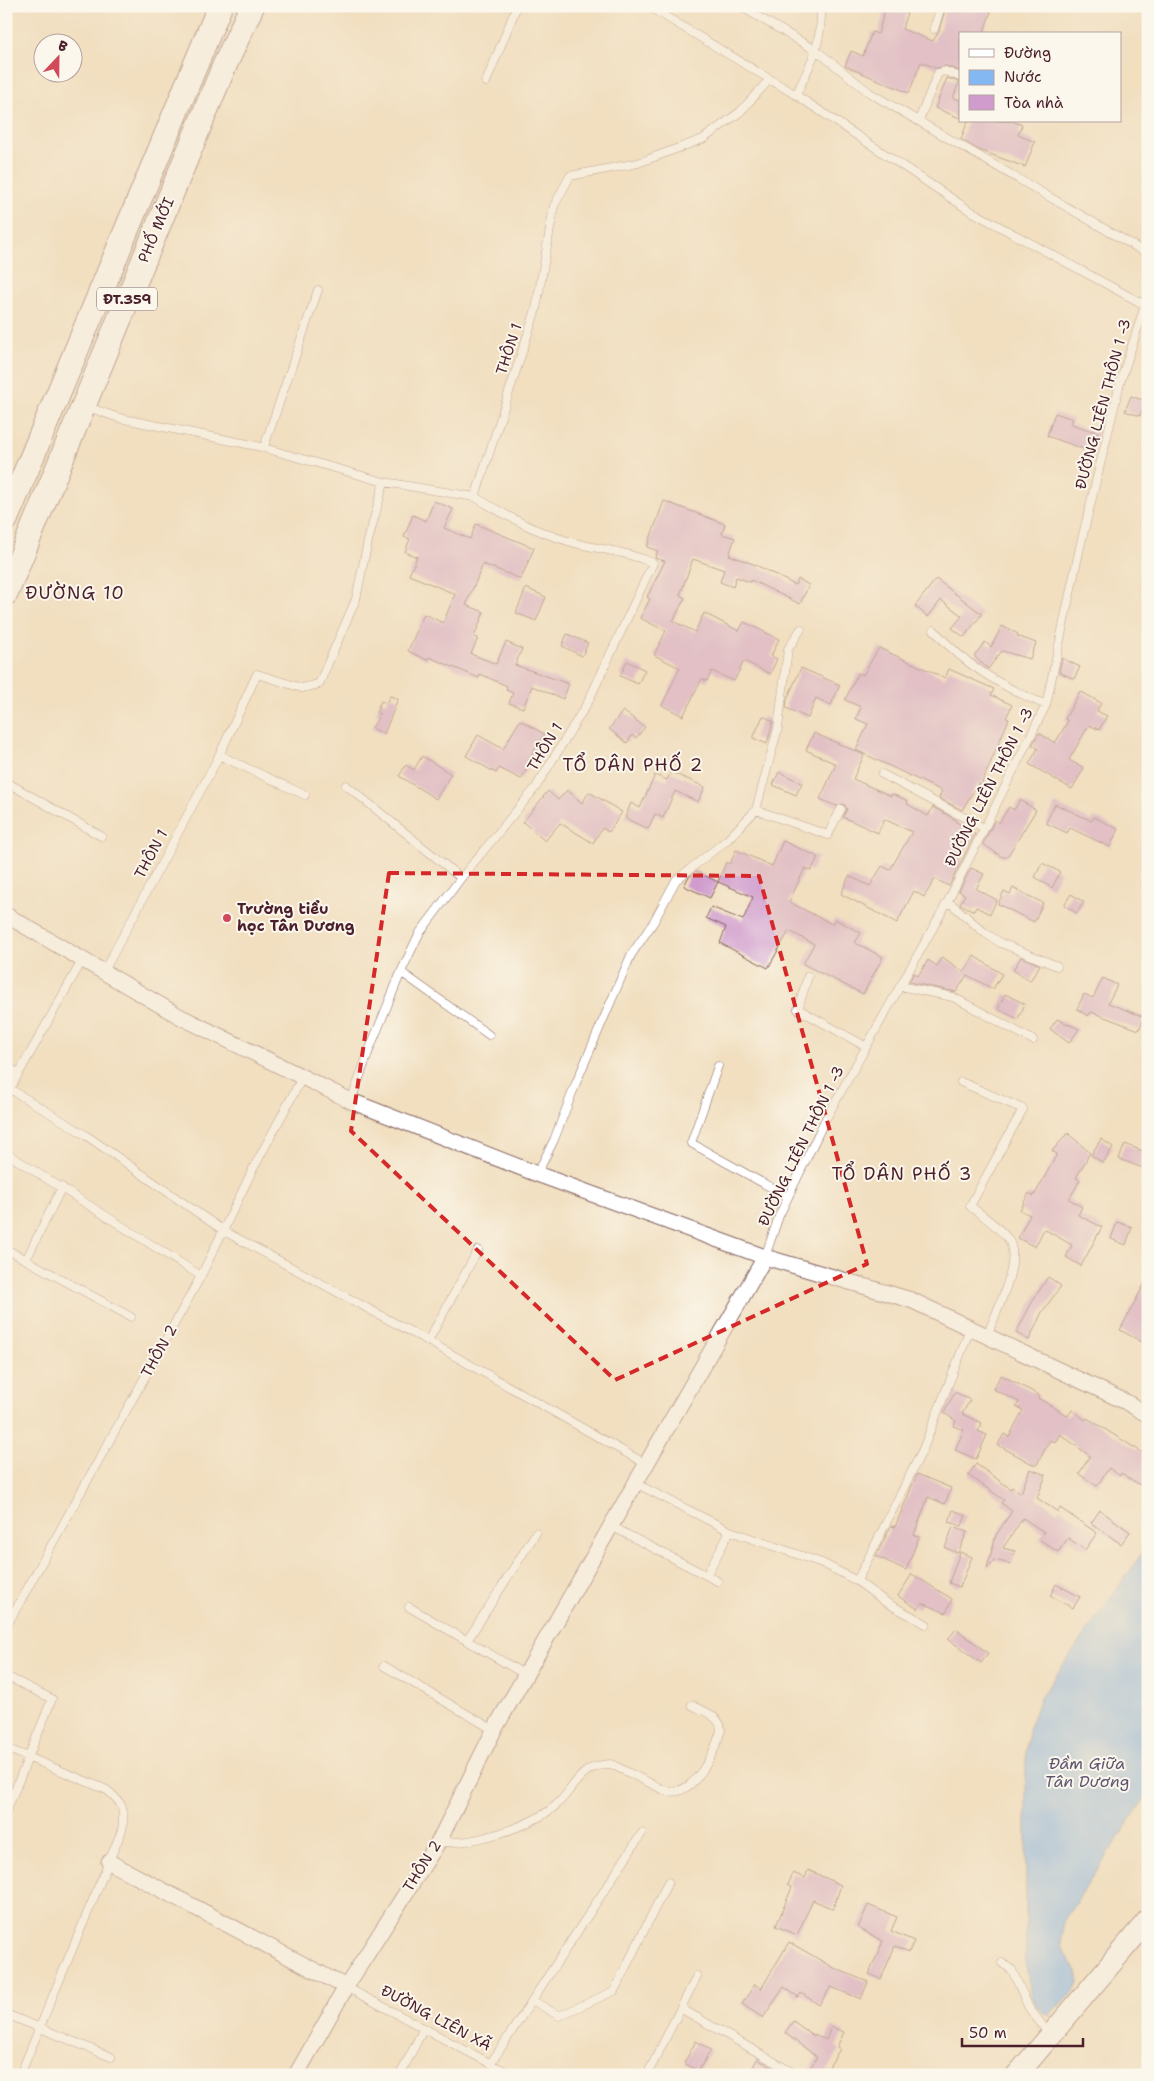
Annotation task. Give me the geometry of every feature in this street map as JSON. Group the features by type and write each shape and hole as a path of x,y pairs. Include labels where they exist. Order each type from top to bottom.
{"main road":[{"name":"PHỐ MỚI","path":"6,519 220,6"},
{"name":"PHỐ MỚI","path":"6,593 223,69 252,6"}],"street":[{"path":"6,915 179,1016 352,1101 537,1174 765,1257 911,1300 988,1334 1126,1402 1148,1415"},
{"name":"THÔN 2","path":"296,2075 346,1987 439,1841 494,1730 765,1257"},
{"path":"109,1862 346,1987"},
{"path":"1017,2075 1148,1920"}],"lane":[{"path":"486,82 517,6"},
{"path":"648,6 768,80 796,95 969,210 1145,305"},
{"path":"740,6 817,51 870,93 1148,254"},
{"path":"796,95 817,51 822,29 821,6"},
{"path":"934,29 941,6"},
{"path":"919,120 941,70 959,76"},
{"name":"THÔN 1","path":"475,497 536,309 554,206 570,176 638,163 703,138 740,112 768,80"},
{"path":"264,448 318,290"},
{"name":"ĐƯỜNG LIÊN THÔN 1 -3","path":"765,1257 779,1216 824,1122 948,901 1046,705 1080,548 1120,383 1148,296"},
{"path":"83,406 119,418 264,448 384,482"},
{"name":"THÔN 1","path":"103,973 219,755 257,674 302,688 319,684 356,599 368,540 384,482 475,497 518,523 568,541 630,553 653,563 588,702 536,787 461,878 419,934 401,972 370,1048 352,1101"},
{"path":"537,1174 554,1140 631,955 653,923 676,880 726,840 756,810 778,728 788,649 801,629"},
{"path":"934,630 949,648 978,671 1008,690 1046,705"},
{"path":"219,755 305,795"},
{"path":"882,774 984,828"},
{"path":"6,782 101,836"},
{"path":"346,785 461,878"},
{"path":"756,810 828,836 841,809"},
{"path":"948,901 985,933 1001,943 1057,966"},
{"path":"84,959 8,1093 84,1134 224,1231 428,1341 646,1464"},
{"path":"401,972 489,1036"},
{"path":"808,976 798,1009 865,1046"},
{"path":"900,986 954,997 1033,1040"},
{"path":"6,1066 18,1073"},
{"path":"718,1066 690,1143 788,1197"},
{"name":"THÔN 2","path":"6,1627 201,1276 253,1169 302,1078"},
{"path":"961,1082 1023,1109 970,1206 1000,1230 1009,1240 1014,1251 1012,1267 988,1334"},
{"path":"6,1153 201,1276"},
{"path":"26,1260 62,1187"},
{"path":"6,1249 131,1317"},
{"path":"428,1341 478,1250"},
{"path":"857,1581 923,1449 971,1326"},
{"path":"635,1484 730,1531 822,1563 857,1581 887,1604 926,1624"},
{"path":"611,1526 707,1574 717,1581"},
{"path":"707,1574 730,1531"},
{"path":"467,1641 536,1533"},
{"path":"408,1607 526,1675"},
{"path":"384,1666 494,1730"},
{"path":"6,1676 52,1699 6,1812"},
{"path":"439,1841 462,1841 528,1824 542,1816 562,1800 581,1775 593,1766 602,1764 611,1764 666,1791 675,1794 682,1792 705,1766 721,1730 721,1723 716,1718 692,1704"},
{"path":"6,1748 108,1790 117,1798 125,1810 122,1830 20,2075"},
{"path":"491,2063 642,1833"},
{"path":"532,2000 559,2016 614,1990 668,1882"},
{"path":"1002,1963 1012,1970 1029,2008 1050,2035"},
{"path":"647,2075 697,1976"},
{"name":"ĐƯỜNG LIÊN XÃ","path":"346,1987 512,2075"},
{"path":"682,2009 796,2075"},
{"path":"6,2014 111,2057"},
{"path":"400,2075 424,2028"}],"highlighted area":[{"path":"389,873 759,876 867,1264 615,1380 351,1131"}],"water":[{"name":"Đầm Giữa Tân Dương","path":"1148,1545 1148,1793 1066,1917 1062,1931 1062,1942 1064,1951 1078,1975 1078,1982 1070,1995 1050,2014 1044,2013 1039,2009 1032,1996 1026,1966 1026,1752 1030,1725 1040,1698"}],"building":[{"path":"886,6 909,6 902,29 933,41 939,31 946,6 993,6 984,32 959,32 959,71 946,66 936,68 921,62 909,93 845,66 851,51 863,56 872,32 878,34"},
{"path":"947,78 959,82 953,98 959,100 959,118 935,108"},
{"path":"968,122 1014,122 1022,125 1018,135 1035,142 1025,167 979,150 961,139"},
{"path":"1131,396 1145,401 1140,416 1125,411"},
{"path":"1055,413 1073,419 1071,424 1099,433 1092,452 1047,436"},
{"path":"434,501 453,509 444,528 470,539 476,524 534,548 521,579 483,564 466,605 484,612 474,637 478,638 471,654 496,664 506,642 522,649 515,665 569,684 563,699 532,686 523,708 509,703 513,693 506,690 507,686 480,674 479,678 429,657 427,660 408,651 424,614 443,623 455,594 409,575 417,557 405,552 410,539 404,537 413,515 426,521"},
{"path":"664,501 725,524 722,534 735,538 729,555 756,565 795,585 798,579 809,585 800,604 751,580 750,582 736,577 733,587 720,582 724,570 693,559 680,595 685,598 673,621 695,632 704,613 739,631 744,622 779,639 771,656 777,659 770,674 744,661 734,681 712,671 707,681 702,679 683,716 662,705 680,668 654,655 666,631 640,618 650,599 647,597 665,561 655,558 658,551 647,547"},
{"path":"936,579 982,614 964,637 952,628 962,616 941,600 928,617 915,606"},
{"path":"526,588 546,597 536,621 516,613"},
{"path":"1002,626 1018,634 1017,636 1036,643 1030,659 1002,651 988,669 974,656 985,642 991,647"},
{"path":"567,634 588,643 582,656 562,646"},
{"path":"879,648 945,678 949,669 994,689 991,695 1012,705 1006,718 1009,719 981,785 978,784 962,810 939,798 942,791 856,750 868,724 856,719 861,707 845,700 858,673 863,675"},
{"path":"1062,658 1080,667 1074,679 1059,672"},
{"path":"627,661 645,670 638,684 620,676"},
{"path":"801,668 840,685 831,705 816,698 808,718 786,708 787,699"},
{"path":"1080,691 1101,703 1097,711 1107,716 1099,730 1089,725 1069,760 1084,768 1072,789 1029,764 1038,748 1032,745 1039,733 1055,743 1068,721 1065,719"},
{"path":"390,696 398,699 384,734 372,728 380,714 376,713 381,701 386,703"},
{"path":"623,711 645,727 636,738 632,735 627,743 609,729"},
{"path":"763,716 773,721 767,744 753,738"},
{"path":"520,720 544,734 526,765 529,766 521,779 499,768 496,773 466,756 478,735 503,749"},
{"path":"814,733 864,755 853,779 891,796 892,794 908,801 907,804 928,816 933,807 956,820 975,834 949,886 935,879 924,897 914,891 897,923 841,894 849,876 870,886 882,866 890,870 912,832 884,819 878,833 843,817 847,809 844,804 836,806 820,799 836,764 806,750"},
{"path":"422,756 451,774 436,799 399,776 406,765 414,770"},
{"path":"671,772 705,787 698,802 675,791 663,818 655,814 648,829 625,818 631,803 640,808 655,775 667,780"},
{"path":"779,772 802,783 796,795 773,785"},
{"path":"567,790 582,803 589,792 622,812 609,832 602,828 593,843 560,823 545,841 523,822 548,791 558,800"},
{"path":"1020,800 1036,810 1007,857 1002,857 983,844 995,820 999,823 1009,807 1014,810"},
{"path":"1055,804 1092,821 1094,817 1118,829 1110,847 1070,828 1067,833 1046,823"},
{"path":"783,841 818,857 811,871 805,868 789,902 832,924 835,919 861,933 855,943 883,957 863,994 803,964 814,944 789,931 768,968 720,943 726,927 706,918 711,907 743,920 753,897 718,882 726,862 730,864 736,850 772,866"},
{"path":"1042,863 1060,872 1052,888 1035,877"},
{"path":"971,868 984,874 976,889 997,900 990,914 976,907 974,911 960,904 965,895 959,891"},
{"path":"696,871 718,882 710,898 684,886 688,878"},
{"path":"1013,888 1043,903 1034,922 998,904 1004,891 1010,894"},
{"path":"1071,894 1084,902 1077,913 1064,905"},
{"path":"974,956 1002,974 993,989 967,975 956,992 909,982 914,973 918,976 928,960 937,966 942,957 964,972"},
{"path":"1021,957 1040,965 1030,981 1013,970"},
{"path":"1103,978 1117,985 1108,1003 1144,1017 1139,1030 1091,1012 1088,1016 1077,1009 1084,994 1093,998"},
{"path":"1005,994 1025,1004 1018,1019 998,1009"},
{"path":"1057,1019 1079,1029 1069,1043 1050,1029"},
{"path":"1068,1133 1090,1153 1076,1178 1080,1180 1069,1199 1082,1207 1078,1215 1102,1227 1081,1266 1066,1257 1072,1245 1044,1229 1035,1247 1018,1238 1030,1215 1020,1210 1029,1193 1034,1196 1057,1154 1052,1151"},
{"path":"1101,1139 1113,1147 1103,1163 1091,1155"},
{"path":"1125,1144 1148,1153 1148,1170 1119,1159"},
{"path":"1117,1222 1132,1227 1126,1245 1111,1239"},
{"path":"1048,1277 1061,1286 1042,1312 1029,1340 1016,1333"},
{"path":"1148,1277 1148,1345 1120,1330"},
{"path":"1001,1375 1039,1395 1038,1398 1068,1416 1072,1410 1085,1420 1087,1418 1148,1456 1148,1490 1121,1473 1120,1476 1109,1468 1097,1486 1079,1474 1090,1456 1060,1434 1055,1442 1050,1440 1036,1466 998,1445 1004,1434 1009,1437 1023,1410 1016,1407 1019,1402 993,1389"},
{"path":"955,1392 970,1400 962,1414 982,1423 978,1431 987,1435 976,1459 955,1450 964,1430 954,1426 956,1421 944,1413"},
{"path":"976,1464 1011,1489 1012,1487 1021,1493 1030,1469 1046,1475 1037,1498 1058,1512 1060,1508 1097,1533 1085,1550 1068,1538 1058,1552 1039,1539 1044,1532 1023,1518 1003,1548 1015,1551 1011,1564 994,1560 987,1568 996,1535 1012,1511 1001,1503 1004,1500 968,1475"},
{"path":"917,1474 951,1488 945,1504 928,1497 914,1535 919,1537 906,1570 876,1556 891,1526 895,1527"},
{"path":"953,1510 966,1515 962,1526 949,1522"},
{"path":"1100,1510 1130,1532 1121,1544 1091,1523"},
{"path":"953,1527 967,1532 958,1553 945,1548"},
{"path":"960,1552 972,1557 960,1587 949,1583"},
{"path":"912,1574 952,1599 946,1613 922,1603 918,1609 898,1596"},
{"path":"1056,1584 1080,1597 1073,1608 1050,1596"},
{"path":"956,1629 988,1653 981,1663 948,1639"},
{"path":"808,1870 841,1885 833,1909 813,1900 797,1935 776,1926 792,1887 788,1885 793,1873 805,1878"},
{"path":"868,1905 897,1917 891,1931 914,1941 909,1952 895,1946 881,1979 869,1974 883,1941 858,1928"},
{"path":"789,1942 834,1968 868,1982 861,1999 831,1987 819,2005 801,1993 798,1997 784,1987 763,2018 742,2004 755,1984 761,1989"},
{"path":"793,2021 814,2036 815,2034 826,2040 831,2027 844,2032 837,2047 840,2049 824,2075 806,2075 817,2057 785,2033"},
{"path":"696,2041 711,2050 698,2071 684,2063"},
{"path":"757,2059 785,2075 749,2075"}],"place":[{"name":"Trường tiểu học Tân Dương","path":"227,918"}],"district":[{"name":"ĐƯỜNG 10","path":"75,593"},
{"name":"TỔ DÂN PHỐ 2","path":"633,765"},
{"name":"TỔ DÂN PHỐ 3","path":"902,1174"}]}
